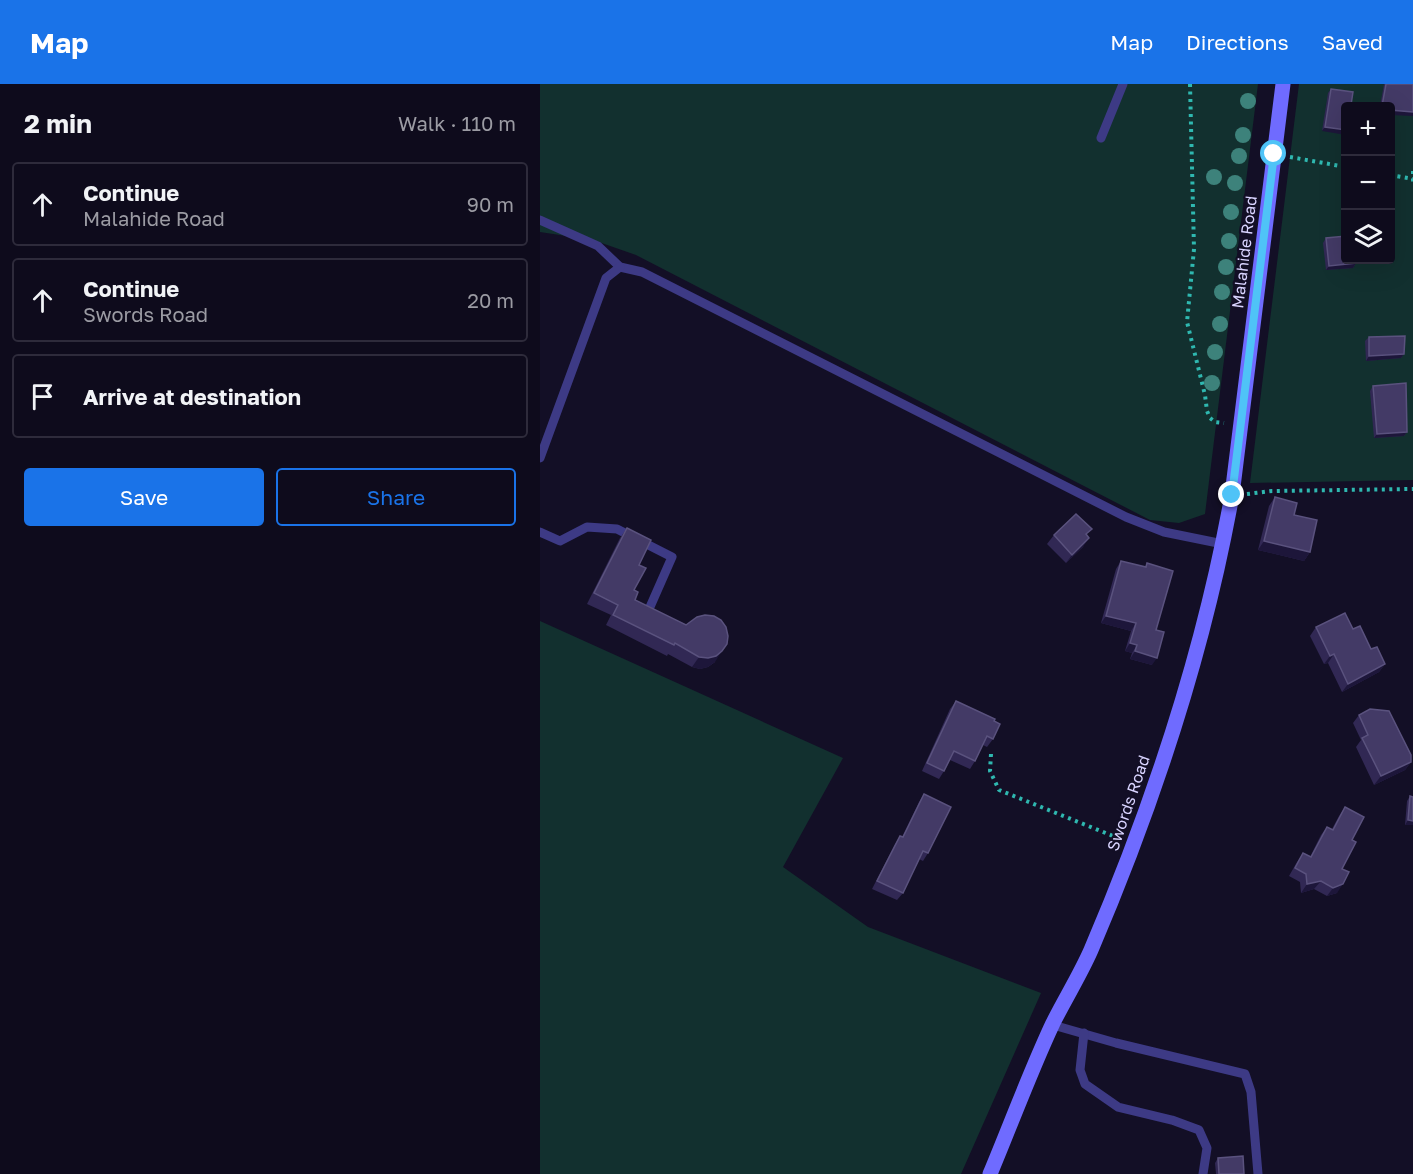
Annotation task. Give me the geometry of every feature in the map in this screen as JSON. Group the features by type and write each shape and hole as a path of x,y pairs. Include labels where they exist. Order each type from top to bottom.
{"main road":[{"name":"Malahide Road","path":"1241,425 1283,84"},
{"name":"Swords Road","path":"990,1174 1053,1025 1090,953 1130,855 1170,736 1200,635 1222,544 1232,495 1241,425"}],"lane":[{"path":"1101,138 1123,84"},
{"path":"540,220 598,246 620,267 642,272 1126,517 1164,532 1222,544"},
{"path":"540,458 606,278 620,267"},
{"path":"540,532 560,541 587,527 617,529 672,557 650,607"},
{"path":"1053,1025 1116,1043 1245,1074 1251,1092 1258,1174"},
{"path":"1084,1033 1080,1070 1084,1084 1118,1107 1172,1120 1199,1131 1206,1148 1203,1174"}],"path":[{"path":"1190,84 1194,249 1187,312 1188,331 1210,418 1215,422 1241,425"},
{"path":"1274,154 1341,166"},
{"path":"1413,171 1413,185"},
{"path":"1395,176 1412,179"},
{"path":"1232,495 1272,491 1413,489"},
{"path":"991,754 990,771 999,790 1118,838"}],"green space":[{"path":"540,84 1258,84 1205,514 1179,523 1150,520 636,255 593,240 540,232"},
{"path":"1299,84 1413,84 1413,480 1250,483"},
{"path":"540,621 843,758 783,867 868,927 1041,993 961,1174 540,1174"}],"building":[{"path":"1386,84 1413,84 1413,112 1395,110 1395,102 1383,102"},
{"path":"1331,89 1353,92 1351,102 1341,102 1341,129 1325,127"},
{"path":"1341,236 1341,264 1347,264 1329,266 1326,238"},
{"path":"1405,336 1404,354 1369,356 1369,337"},
{"path":"1406,383 1407,432 1377,434 1373,386"},
{"path":"1275,497 1297,503 1294,515 1317,520 1310,552 1264,541"},
{"path":"1076,514 1092,529 1086,534 1089,538 1072,555 1054,535"},
{"path":"627,528 651,540 639,565 646,568 634,590 638,592 635,600 686,625 697,617 705,615 721,620 726,627 727,644 716,656 699,657 675,643 674,645 613,615 618,605 594,593"},
{"path":"1121,561 1146,567 1147,563 1173,571 1156,630 1164,632 1157,658 1135,651 1137,645 1130,643 1136,623 1106,616"},
{"path":"1345,613 1353,629 1360,626 1371,649 1377,647 1385,664 1348,684 1334,654 1330,656 1316,627"},
{"path":"956,701 995,719 994,721 1000,724 993,739 987,736 975,761 954,751 944,771 927,763"},
{"path":"1370,709 1389,711 1411,755 1411,762 1381,776 1362,738 1368,735 1359,715"},
{"path":"924,794 951,807 928,853 923,851 903,893 877,881 900,836 903,837"},
{"path":"1410,796 1413,797 1413,821 1408,820"},
{"path":"1345,807 1364,817 1352,840 1356,842 1342,869 1349,872 1343,884 1333,888 1321,881 1307,884 1306,874 1295,868 1303,853 1311,857 1327,827 1333,830"},
{"path":"1243,1156 1244,1174 1219,1174 1218,1158"}],"route":[{"path":"1232,495 1274,154"}]}
